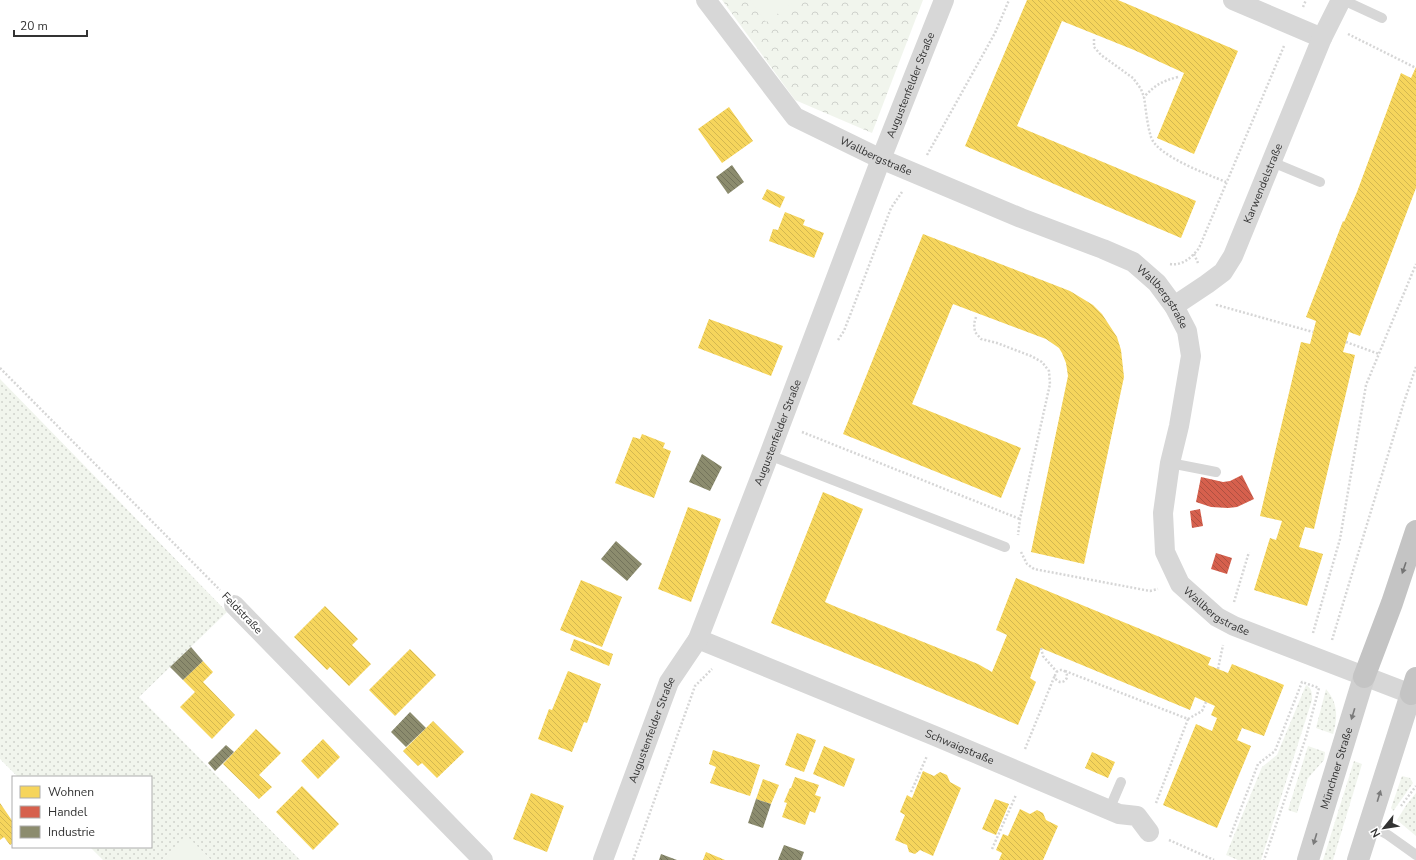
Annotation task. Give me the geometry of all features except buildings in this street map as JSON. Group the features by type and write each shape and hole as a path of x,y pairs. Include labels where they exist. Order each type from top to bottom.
{"highway":[{"path":"1364,677 1392,603 1416,530"}],"main road":[{"name":"Münchner Straße","path":"1308,860 1364,677"},
{"path":"1358,860 1414,690"}],"street":[{"name":"Wallbergstraße","path":"706,0 795,117 881,159 1021,218 1133,262 1157,283 1174,306 1187,331 1191,356 1179,426 1170,464 1163,513 1165,552 1180,584 1218,617 1228,623 1364,677 1414,690"},
{"name":"Augustenfelder Straße","path":"603,860 669,682 698,638 881,159 944,0"},
{"path":"1233,0 1293,26 1325,32"},
{"name":"Karwendelstraße","path":"1174,306 1223,272 1233,256 1325,32 1342,0"},
{"name":"Feldstraße","path":"234,605 483,860"},
{"name":"Schwaigstraße","path":"698,638 935,736 1024,765 1110,810 1119,814 1137,816 1149,832"}],"lane":[{"path":"1342,0 1382,18"},
{"path":"1272,162 1320,182"},
{"path":"769,455 1004,547"},
{"path":"1170,464 1216,472"},
{"path":"1110,810 1121,782"},
{"path":"1370,825 1388,835 1416,855"}],"path":[{"path":"915,173 938,138 991,40 1009,0"},
{"path":"1194,254 1203,240 1226,182 1293,26 1306,0"},
{"path":"1325,32 1416,68"},
{"path":"1094,39 1094,47 1101,55 1133,78 1141,89 1144,97 1151,138 1159,149 1170,156 1226,182"},
{"path":"1144,97 1155,86 1166,80 1178,77"},
{"path":"1319,635 1313,633 1340,540 1366,385 1416,264"},
{"path":"1207,284 1217,305 1313,332"},
{"path":"976,317 974,324 975,332 981,339 997,343 1031,356 1042,362 1049,371 1050,384 1020,518 1018,537"},
{"path":"1346,342 1378,354"},
{"path":"1326,638 1332,640 1416,367"},
{"name":"Feldstraße","path":"0,368 234,605"},
{"path":"802,432 1020,518"},
{"path":"1020,545 1021,553 1027,564 1034,569 1150,592 1180,584"},
{"path":"1228,623 1249,552"},
{"path":"1041,648 1043,656 1057,672"},
{"path":"633,860 695,686 717,665 724,649"},
{"path":"992,849 1057,672 1061,670 1065,671 1188,719"},
{"path":"1055,675 1056,680 1059,682 1064,682 1068,677 1065,671"},
{"path":"1230,836 1258,764 1274,750 1302,682 1319,688 1306,737 1264,860"},
{"path":"1154,807 1188,719 1202,711 1206,702"},
{"path":"911,792 935,736"},
{"path":"1149,832 1214,860"}],"green space":[{"path":"722,0 923,0 872,133 795,100"},
{"path":"750,0 797,0 766,22"},
{"path":"0,379 227,612 139,697 300,860 211,860 186,836 162,860 103,860 91,848 152,848 152,776 17,776 0,759"},
{"path":"1306,685 1311,691 1312,700 1261,860 1238,860 1226,855 1262,767 1277,755"},
{"path":"1326,689 1333,700 1336,710 1336,722 1333,734 1316,728"},
{"path":"1308,746 1325,752 1324,760 1308,778 1297,813 1288,810"},
{"path":"1354,761 1362,764 1333,860 1323,860"},
{"path":"1402,776 1410,778 1413,783 1393,811 1391,808"},
{"path":"1416,793 1416,836 1397,820"},
{"path":"186,835 211,860 162,860"}]}
